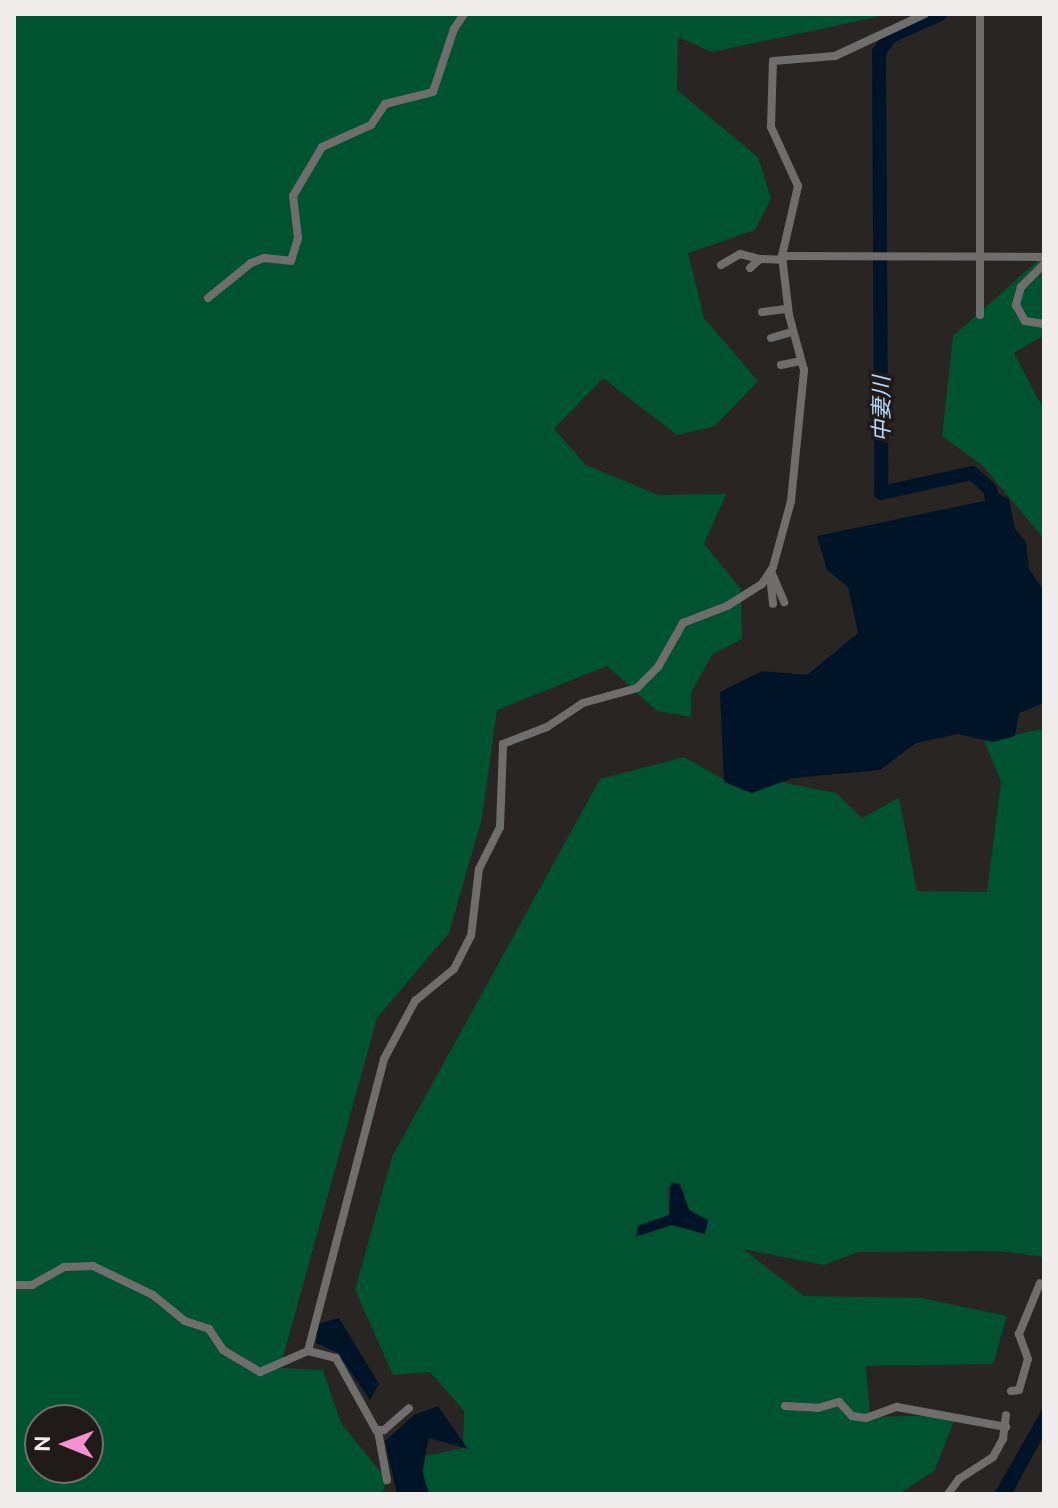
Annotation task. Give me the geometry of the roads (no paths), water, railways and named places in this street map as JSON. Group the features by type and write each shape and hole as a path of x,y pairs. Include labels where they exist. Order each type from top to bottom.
{"street":[{"path":"208,298 251,263 264,258 291,261 298,238 293,196 322,147 371,125 385,104 433,92 454,29 464,14"},
{"path":"773,604 770,573 791,501 801,361 792,332 783,258 798,194 771,127 773,61 835,56 925,14"},
{"path":"980,14 980,315"},
{"path":"721,265 740,254 760,259 1044,257"},
{"path":"750,268 760,259"},
{"path":"1044,264 1021,287 1016,305 1025,321 1044,324"},
{"path":"762,312 788,309"},
{"path":"771,338 792,332"},
{"path":"781,365 801,361"},
{"path":"770,573 784,602"},
{"path":"308,1351 384,1059 415,1001 454,969 471,936 479,869 500,827 503,744 547,727 583,703 637,688 658,667 683,623 727,606 770,573"},
{"path":"14,1285 32,1285 64,1267 93,1266 153,1295 185,1321 209,1329 223,1350 260,1372 308,1351 328,1353 341,1362 366,1418 378,1431 387,1480"},
{"path":"1011,1391 1019,1390 1028,1359 1019,1334 1040,1283"},
{"path":"785,1406 818,1408 841,1402 849,1415 866,1418 903,1408 1006,1427"},
{"path":"378,1431 409,1408"},
{"path":"948,1494 959,1479 993,1457 1006,1427 1006,1415"}],"water":[{"path":"994,492 1009,499 1015,529 1026,542 1029,569 1044,591 1044,703 1019,713 1015,736 993,742 958,734 916,743 880,770 793,778 752,793 724,782 720,692 762,671 807,675 858,633 848,587 827,570 817,536 988,500"},
{"path":"671,1182 680,1184 689,1210 708,1220 705,1234 672,1225 636,1236 638,1226 669,1215"},
{"path":"339,1318 379,1384 370,1400 338,1353 316,1343 318,1324"},
{"path":"438,1406 468,1449 429,1438 422,1470 429,1494 397,1494 385,1441 414,1415"},
{"path":"1044,1406 1044,1435 1012,1494 994,1494"}],"waterway":[{"name":"中妻川","path":"940,14 891,36 879,52 881,493 972,473 990,489 995,513"}]}
